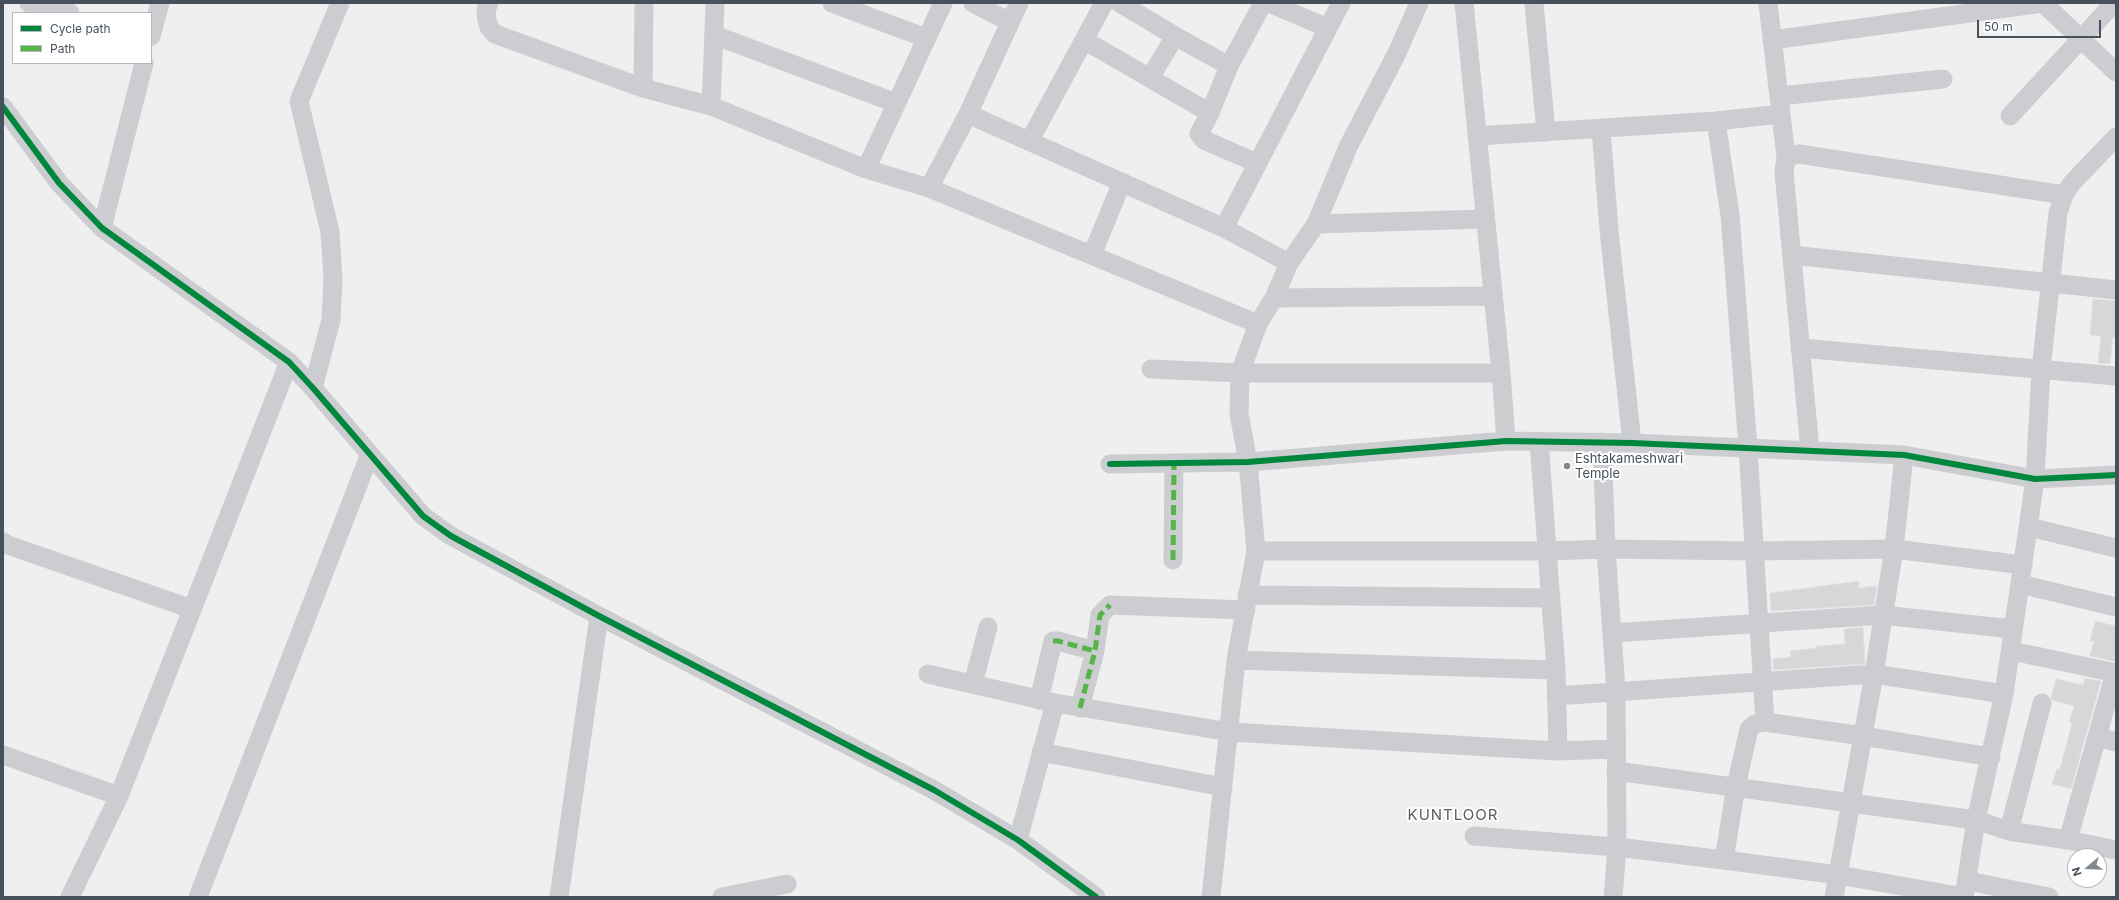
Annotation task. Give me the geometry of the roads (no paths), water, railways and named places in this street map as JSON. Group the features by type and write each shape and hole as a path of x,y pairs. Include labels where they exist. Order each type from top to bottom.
{"street":[{"path":"29,3 66,12"},
{"path":"152,32 160,3"},
{"path":"313,388 331,320 333,279 330,232 299,101 340,3"},
{"path":"489,3 486,10 487,20 489,27 495,34 643,88 711,106 866,169 929,188 1258,324"},
{"path":"643,88 644,3"},
{"path":"711,106 715,3"},
{"path":"832,3 871,10 926,38"},
{"path":"866,169 943,3"},
{"path":"973,3 1010,22"},
{"path":"929,188 968,114 1019,3"},
{"path":"1030,140 1104,3"},
{"path":"1120,3 1229,66"},
{"path":"1257,163 1201,138 1199,130 1210,113 1229,66 1263,3"},
{"path":"1269,3 1328,28"},
{"path":"1224,228 1342,3"},
{"path":"1211,897 1230,732 1236,660 1256,550 1248,462 1239,414 1240,373 1258,324 1274,298 1289,263 1316,224 1349,144 1397,54 1419,3"},
{"path":"1464,3 1492,296 1501,373 1506,441"},
{"path":"1534,3 1546,132"},
{"path":"1768,3 1786,157 1784,172 1810,450"},
{"path":"1772,40 2043,3 2116,72"},
{"path":"2010,116 2114,3"},
{"path":"714,35 896,103"},
{"path":"1150,78 1175,36"},
{"path":"1084,40 1210,113"},
{"path":"102,228 144,64"},
{"path":"1477,136 1716,121 1780,105 1943,79"},
{"path":"3,107 59,183 102,228 289,362 422,516 451,536 599,616 934,790 1018,840 1096,897"},
{"path":"968,114 1030,140 1224,228 1289,263"},
{"path":"1716,121 1730,215 1748,448 1764,722"},
{"path":"1601,129 1609,230 1632,443"},
{"path":"3,130 28,141"},
{"path":"1965,892 1976,820 2012,651 2020,584 2036,479 2041,370 2058,213 2064,195 2072,183 2116,137"},
{"path":"1786,157 1799,154 2064,195"},
{"path":"1092,255 1122,182"},
{"path":"1316,224 1485,218"},
{"path":"1792,255 2116,290"},
{"path":"1274,298 1492,296"},
{"path":"1800,348 2116,376"},
{"path":"70,897 119,796 289,362"},
{"path":"1151,369 1240,373 1501,373"},
{"path":"1110,464 1248,462 1506,441 1602,442 1904,455 2036,479 2116,475"},
{"path":"1539,442 1556,670 1558,751"},
{"path":"1602,442 1606,549 1616,691 1615,749 1617,847 1614,897"},
{"path":"198,897 370,454"},
{"path":"1834,897 1852,804 1894,549 1904,455"},
{"path":"1173,560 1174,463"},
{"path":"2029,528 2116,548"},
{"path":"5,548 192,609"},
{"path":"1256,550 1547,551 1606,549 1753,551 1894,549 2023,565"},
{"path":"2020,584 2116,607"},
{"path":"1080,708 1095,651 1100,615 1104,609 1110,605 1551,598"},
{"path":"1613,633 1759,622 1882,615 2014,629"},
{"path":"559,897 599,616"},
{"path":"973,684 988,628"},
{"path":"1018,840 1042,752 1053,641 1095,651"},
{"path":"2012,651 2116,673 2107,740 2068,840"},
{"path":"1236,660 1556,670"},
{"path":"928,674 1080,708 1230,732 1558,751 1615,749"},
{"path":"1556,696 1874,674 2004,694"},
{"path":"2009,831 2042,703"},
{"path":"1724,860 1736,786 1749,729 1755,724 1764,722 1863,736 1990,757"},
{"path":"1042,752 1224,787"},
{"path":"3,755 119,796"},
{"path":"1616,771 1736,786 1852,804 1976,820 2009,831 2068,840 2116,850"},
{"path":"1474,836 1617,847 1965,892 2049,897"},
{"path":"722,897 787,884"}],"place":[{"name":"Eshtakameshwari Temple","path":"1567,466"}],"district":[{"name":"KUNTLOOR","path":"1453,815"}]}
